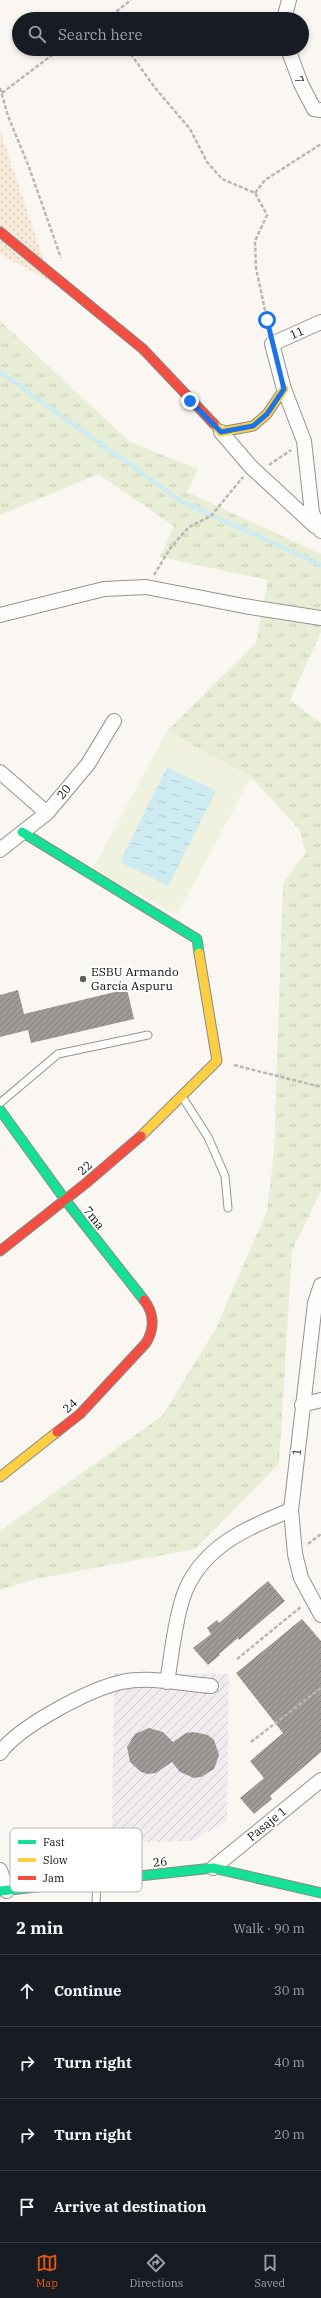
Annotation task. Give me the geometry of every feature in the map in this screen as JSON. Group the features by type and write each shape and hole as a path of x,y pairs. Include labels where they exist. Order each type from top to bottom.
{"street":[{"path":"285,12 288,0"},
{"name":"7","path":"291,56 301,84 318,109"},
{"path":"0,232 143,349 221,432 251,467 321,531"},
{"name":"11","path":"272,344 321,322"},
{"path":"272,344 284,389 304,441 312,513 321,531"},
{"path":"221,432 253,426 267,414 284,389"},
{"path":"0,615 104,589 146,587 244,606 321,618"},
{"name":"20","path":"0,850 47,813 88,764 114,721"},
{"path":"0,772 47,813"},
{"path":"22,832 198,939 217,1061"},
{"name":"22","path":"0,1251 66,1201 183,1098 217,1061"},
{"name":"7ma","path":"0,1110 66,1201 150,1308 154,1326 152,1335 146,1343"},
{"name":"1","path":"321,1285 315,1303 302,1404 291,1510 294,1554 301,1578 321,1615"},
{"name":"24","path":"0,1477 80,1414 146,1343"},
{"path":"302,1404 321,1400"},
{"path":"167,1682 179,1615 186,1590 202,1563 216,1548 238,1534 255,1524 291,1510"},
{"path":"0,1753 8,1742 28,1726 95,1691 123,1682 144,1680 211,1686"},
{"name":"Pasaje 1","path":"213,1868 321,1780"},
{"name":"26","path":"142,1875 213,1868 321,1893"},
{"path":"0,1870 3,1891"}],"lane":[{"path":"0,1103 58,1054 148,1035"},
{"path":"183,1098 208,1137 225,1176 228,1208"},
{"path":"96,1892 96,1902"}],"path":[{"path":"116,12 131,0"},
{"path":"2,93 51,56"},
{"path":"132,56 156,89 190,129 206,162 222,179 255,193 267,215 255,241 256,268 272,344"},
{"path":"0,88 63,263"},
{"path":"255,193 265,180 321,144"},
{"path":"146,587 171,547 189,527 211,516 251,467 270,465 304,441"},
{"path":"217,1061 321,1087"},
{"path":"237,1658 311,1599"},
{"path":"251,1742 321,1688"}],"shaded area":[{"path":"114,1673 229,1674 227,1821 192,1841 142,1842 142,1828 112,1828"}],"green space":[{"path":"0,321 130,442 198,469 187,492 321,554 321,632 290,700 321,723 321,1191 292,1251 279,1464 195,1549 36,1579 0,1590 0,1531 162,1416 215,1330 267,1211 274,1152 283,883 306,853 299,829 251,777 167,731 256,643 268,580 160,557 174,526 98,474 0,515"},
{"path":"167,731 251,777 177,915 92,870"}],"sand":[{"path":"0,131 51,282 0,254"}],"water":[{"path":"167,767 216,791 168,886 120,862"}],"building":[{"path":"127,989 134,1019 31,1043 28,1030 0,1037 0,995 18,990 24,1014"},
{"path":"268,1581 285,1601 239,1640 238,1638 208,1665 193,1648 211,1634 207,1628 217,1620 219,1623"},
{"path":"302,1619 321,1641 321,1752 270,1796 272,1799 254,1814 240,1798 264,1778 250,1761 283,1733 236,1673"},
{"path":"149,1728 163,1732 173,1742 186,1733 193,1732 208,1735 214,1740 219,1755 214,1769 201,1777 194,1778 180,1772 172,1762 156,1773 148,1774 141,1772 130,1762 127,1747 135,1734"}],"waterway":[{"path":"0,372 181,501 321,565"}],"traffic: fast":[{"path":"22,832 197,939 199,953"},
{"path":"0,1110 66,1201 144,1300"},
{"path":"142,1876 213,1868 321,1893"},
{"path":"0,1891 10,1890"}],"traffic: slow":[{"path":"214,424 221,432 253,426 267,414 284,389"},
{"path":"141,1136 217,1061 199,953"},
{"path":"0,1477 57,1432"}],"traffic: jam":[{"path":"0,232 143,349 214,424"},
{"path":"0,1251 85,1184 141,1136"},
{"path":"57,1432 80,1414 146,1343 151,1332 152,1321 150,1310 144,1300"}],"place":[{"name":"ESBU Armando García Aspuru","path":"83,979"}],"route":[{"path":"190,401 210,419 221,432 253,426 267,414 284,389 267,320"}]}
